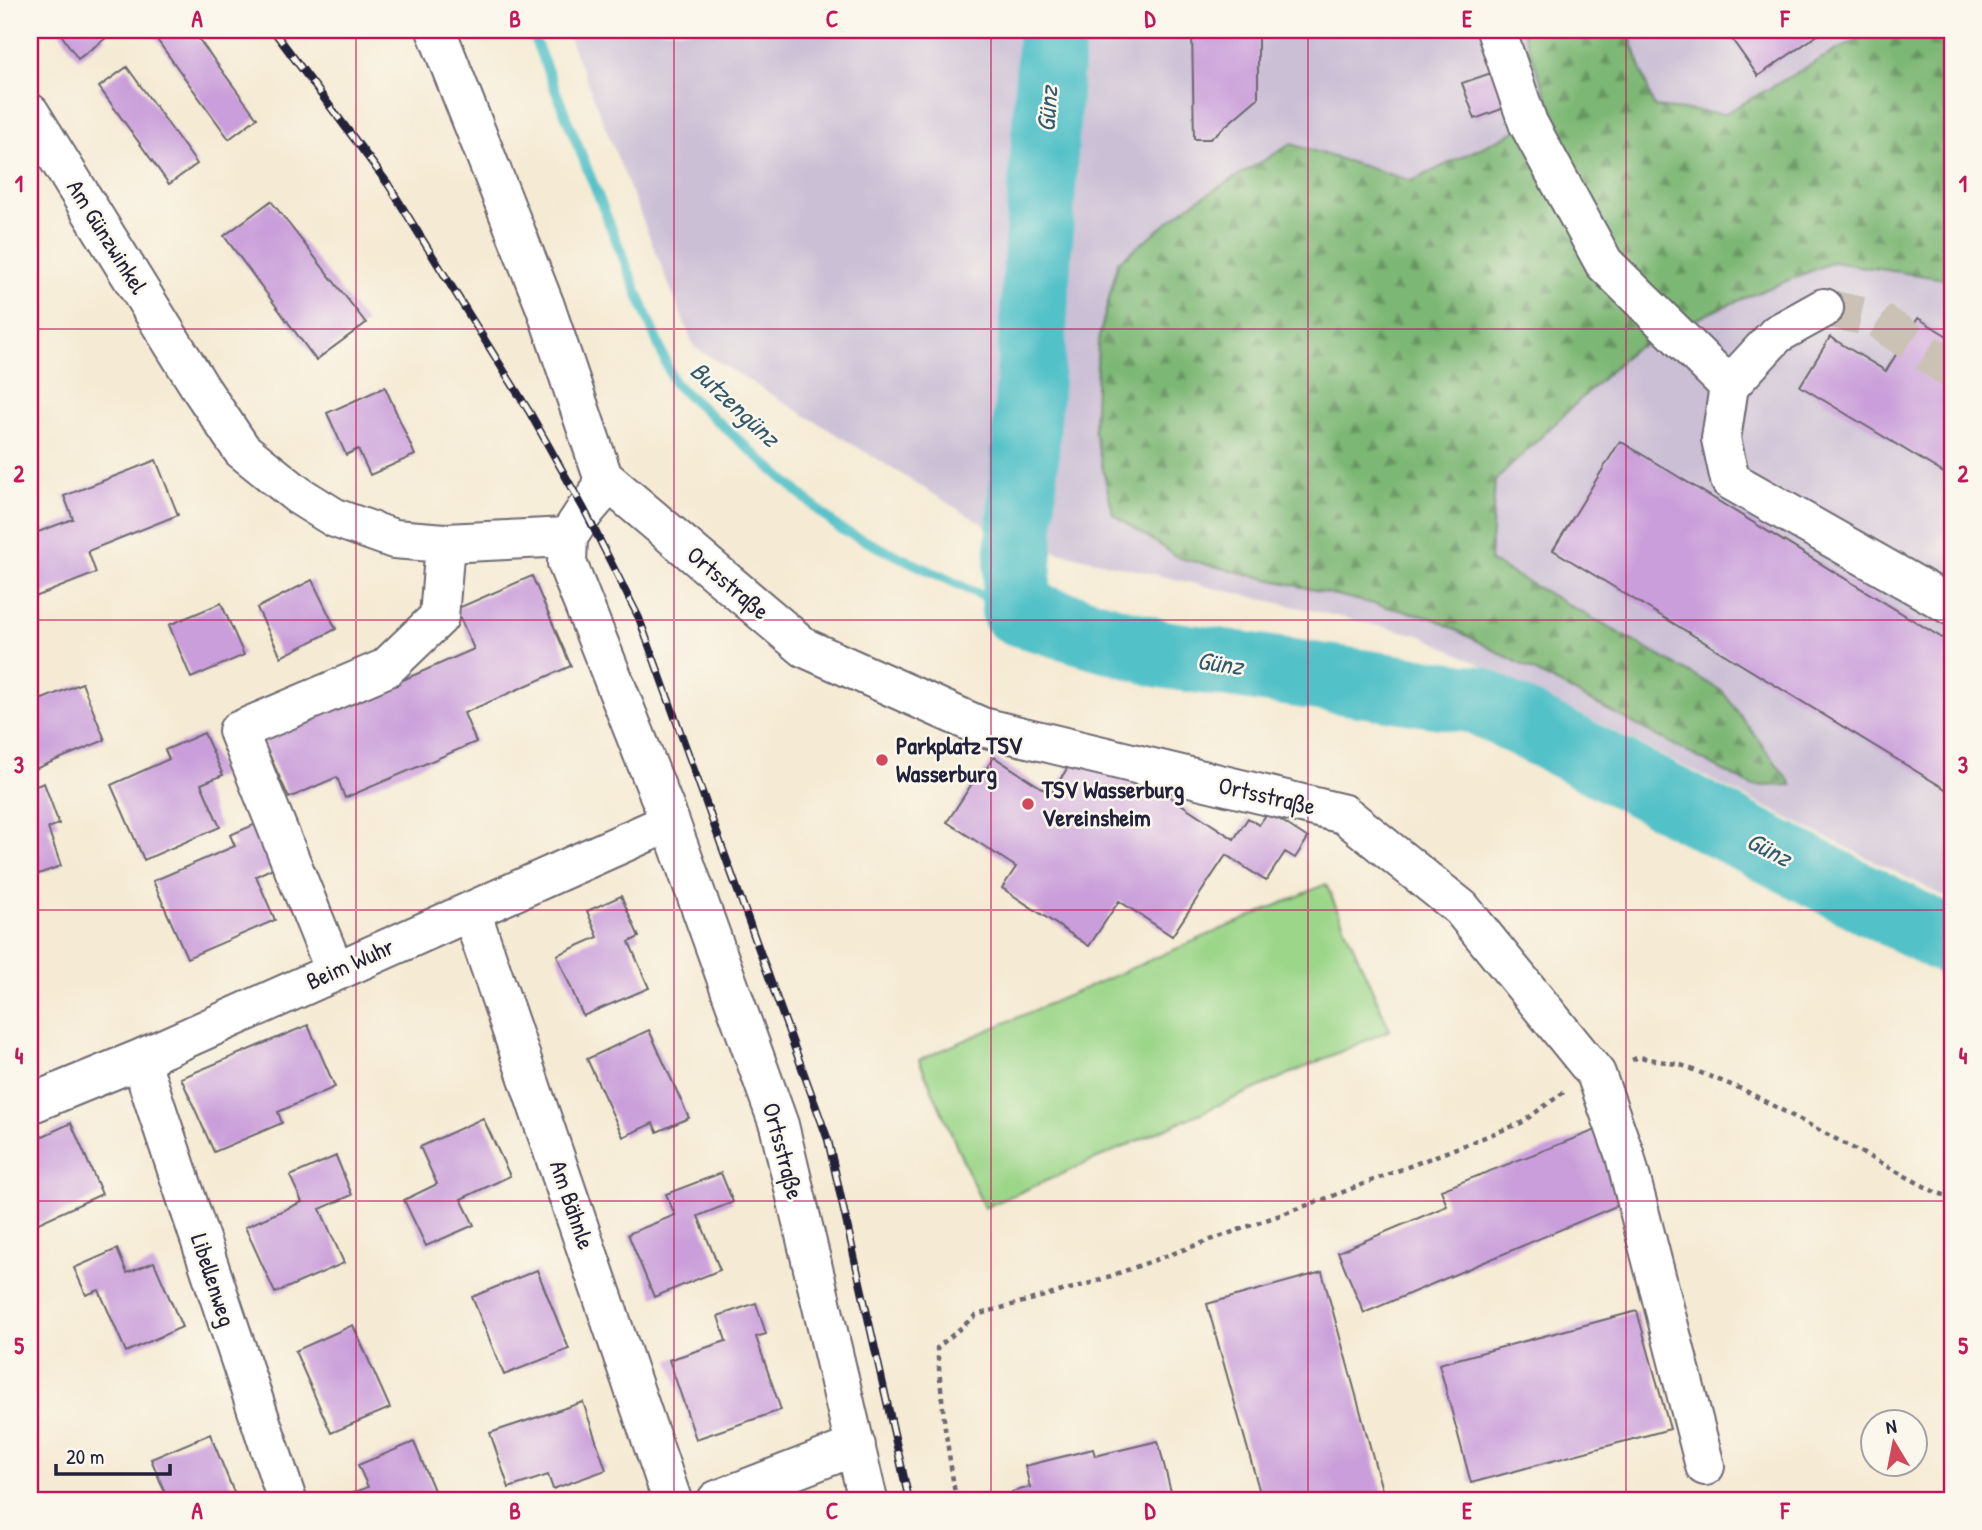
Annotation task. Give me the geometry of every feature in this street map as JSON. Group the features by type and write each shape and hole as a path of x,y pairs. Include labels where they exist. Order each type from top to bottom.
{"street":[{"path":"335,971 238,731 386,668 439,617 445,543 568,537 598,496 603,477 545,306 436,30"},
{"path":"1496,30 1528,123 1604,263 1729,386"},
{"name":"Am Günzwinkel","path":"30,113 201,389 242,450 298,495 335,518 394,539 445,543"},
{"path":"1824,308 1776,334 1729,386 1721,439 1730,480 1952,606"},
{"name":"Ortsstraße","path":"603,477 805,648 982,727 1344,814 1461,908 1595,1074 1625,1156 1705,1466"},
{"name":"Ortsstraße","path":"568,537 566,563 670,822 779,1125 868,1500"},
{"name":"Beim Wuhr","path":"30,1104 140,1059 670,822"},
{"name":"Am Bähnle","path":"471,911 672,1500"},
{"name":"Libellenweg","path":"140,1059 287,1500"},
{"path":"717,1500 856,1447"}],"path":[{"path":"956,1500 937,1348 976,1315 1091,1283 1329,1197 1521,1123 1595,1074 1639,1057 1681,1065 1744,1090 1937,1194 1952,1197"}],"shaded area":[{"path":"566,30 1952,30 1952,900 1423,636 1010,541 694,347"}],"green space":[{"path":"1522,30 1628,30 1654,107 1724,114 1877,30 1952,30 1952,280 1833,262 1720,308 1632,350 1495,481 1490,561 1722,691 1792,785 1752,786 1433,618 1179,558 1113,514 1094,430 1098,342 1118,262 1191,204 1291,144 1412,181 1553,113"},
{"path":"1326,884 1390,1030 984,1208 919,1060"}],"building":[{"path":"58,30 100,30 106,38 78,59"},
{"path":"150,30 192,30 257,118 229,139"},
{"path":"1192,30 1258,30 1258,98 1210,139 1194,139"},
{"path":"1736,30 1825,30 1758,76 1729,35"},
{"path":"127,67 197,164 169,184 99,87"},
{"path":"1494,72 1507,107 1475,119 1462,83"},
{"path":"271,201 366,323 316,360 224,236"},
{"path":"1918,318 1952,339 1952,478 1800,386 1830,337 1886,371"},
{"path":"385,387 415,455 370,475 358,449 346,455 327,413"},
{"path":"1620,441 1952,644 1952,793 1553,550"},
{"path":"156,460 178,515 88,551 96,573 30,599 30,535 73,519 64,496"},
{"path":"532,576 571,666 464,713 476,742 345,798 337,777 289,798 263,741 474,649 456,609"},
{"path":"312,580 336,629 281,657 257,608"},
{"path":"221,603 244,655 191,678 169,625"},
{"path":"82,683 105,740 30,771 30,704"},
{"path":"204,733 223,775 201,784 220,827 144,860 111,785 169,759 165,750"},
{"path":"1075,756 1134,773 1234,839 1248,818 1259,825 1268,812 1308,838 1295,858 1285,852 1266,881 1226,855 1172,936 1119,901 1089,946 1002,888 1016,867 947,822 977,776 980,778 994,757 1051,794"},
{"path":"44,783 59,824 48,828 61,866 30,877 30,788"},
{"path":"256,824 275,867 256,876 275,920 187,958 153,881 235,846 230,835"},
{"path":"621,896 639,937 629,942 649,988 583,1016 557,955 598,937 587,911"},
{"path":"308,1025 335,1087 278,1112 282,1123 214,1152 181,1078"},
{"path":"649,1030 689,1118 657,1132 653,1123 623,1137 587,1059"},
{"path":"483,1118 510,1176 461,1199 474,1225 426,1246 404,1200 437,1184 420,1147"},
{"path":"71,1123 102,1194 32,1226 30,1142"},
{"path":"1596,1130 1621,1204 1364,1313 1338,1252 1447,1206 1441,1190"},
{"path":"336,1156 352,1195 320,1209 344,1263 275,1293 245,1227 302,1202 290,1176"},
{"path":"721,1173 733,1202 698,1216 720,1270 654,1297 628,1234 675,1215 666,1194"},
{"path":"117,1249 127,1273 154,1262 182,1327 126,1352 99,1290 86,1295 74,1268"},
{"path":"537,1270 569,1349 504,1375 472,1297"},
{"path":"1322,1272 1384,1497 1372,1500 1262,1500 1207,1304"},
{"path":"756,1303 766,1334 756,1337 781,1410 696,1439 669,1360 726,1341 718,1316"},
{"path":"1637,1311 1670,1429 1471,1483 1439,1364"},
{"path":"353,1325 390,1408 331,1433 295,1351"},
{"path":"583,1402 606,1470 553,1489 548,1475 509,1488 490,1433"},
{"path":"210,1434 235,1495 222,1500 168,1500 151,1459"},
{"path":"1158,1441 1171,1492 1137,1500 1015,1500 1012,1492 1030,1487 1025,1466 1093,1449 1095,1456"},
{"path":"414,1442 438,1500 336,1500 368,1487 358,1465"}],"waterway":[{"name":"Butzengünz","path":"531,30 674,383 840,529 1015,611"},
{"name":"Günz","path":"1052,30 1015,611 1162,654 1477,700 1952,943"}],"tunnel":[{"path":"1824,308 1877,319 1952,370"}],"railway":[{"path":"273,30 388,184 530,413 585,511 639,618 828,1140 909,1500"}],"place":[{"name":"Parkplatz TSV Wasserburg","path":"882,760"},
{"name":"TSV Wasserburg Vereinsheim","path":"1028,804"}]}
